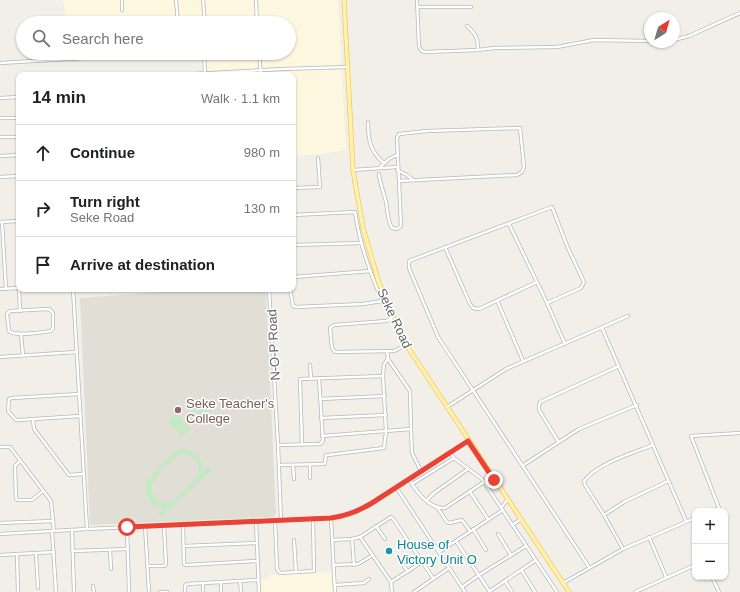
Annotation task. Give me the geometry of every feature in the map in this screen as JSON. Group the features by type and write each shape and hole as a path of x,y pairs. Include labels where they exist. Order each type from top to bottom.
{"main road":[{"name":"Seke Road","path":"344,0 353,170 363,228 378,280 408,348 569,592"}],"street":[{"path":"122,0 122,10"},
{"path":"176,0 177,16"},
{"path":"203,0 204,16"},
{"path":"256,0 257,16"},
{"path":"417,0 419,47 422,51 556,47 594,40 644,41"},
{"path":"418,7 471,7"},
{"path":"680,38 689,36 740,13"},
{"path":"467,26 478,40 478,50"},
{"path":"0,63 51,60"},
{"path":"204,60 205,72"},
{"path":"260,60 261,70"},
{"path":"242,72 261,70 347,68"},
{"path":"0,98 16,97"},
{"path":"0,118 16,118"},
{"path":"368,122 368,134 371,148 374,154 384,163"},
{"path":"379,174 386,202 389,223 394,229 400,228 397,136 400,134 520,128 524,167 520,174 399,181"},
{"path":"0,137 16,137"},
{"path":"0,156 16,155"},
{"path":"380,168 384,163 397,155"},
{"path":"296,188 320,187 318,158"},
{"path":"353,170 397,168 413,180"},
{"path":"0,177 16,176"},
{"path":"547,303 581,288 584,282 568,248 552,207 510,224 410,260 408,265 438,337 589,567"},
{"path":"296,215 355,212 362,243 371,271 382,301 391,319 386,321 334,325 330,328 332,348 335,352 394,351 404,346"},
{"path":"6,289 1,222 16,221"},
{"path":"510,224 565,344"},
{"path":"296,245 362,243"},
{"path":"445,247 473,308 479,308 537,282"},
{"path":"296,277 371,271"},
{"path":"0,289 16,289"},
{"path":"19,292 20,310"},
{"path":"73,292 87,529"},
{"name":"N-O-P Road","path":"269,292 279,464 280,520"},
{"path":"290,292 293,306 296,307 364,304 382,301"},
{"path":"498,300 523,361"},
{"path":"50,309 52,311 53,328 51,331 21,334 12,334 9,332 7,314 10,311 50,309"},
{"path":"446,407 500,372 628,316"},
{"path":"602,328 686,521"},
{"path":"21,334 22,356"},
{"path":"387,350 388,359 410,391 412,453 421,471"},
{"path":"0,357 76,352"},
{"path":"279,464 324,464 326,455 382,448 385,446 386,415 383,376 384,364 388,359"},
{"path":"310,365 311,378"},
{"path":"558,441 539,410 540,402 619,366"},
{"path":"302,445 300,379 383,376"},
{"path":"278,445 320,444 323,441 319,378"},
{"path":"79,394 9,399 8,411 16,420 80,416"},
{"path":"320,399 384,396"},
{"path":"522,466 558,441 579,429 636,405"},
{"path":"321,418 386,415"},
{"path":"33,419 34,429 69,475 83,474"},
{"path":"322,436 411,429"},
{"path":"719,508 691,436 740,433"},
{"path":"0,534 331,518 360,510 468,441"},
{"path":"623,549 585,485 584,480 603,466 653,445"},
{"path":"0,447 10,448 51,502 56,592"},
{"path":"450,452 454,458 480,477 484,482 557,592"},
{"path":"412,484 454,458"},
{"path":"20,461 15,466 16,499 32,500 43,491"},
{"path":"310,464 310,478"},
{"path":"293,465 294,479"},
{"path":"427,500 434,493 468,469"},
{"path":"409,479 420,496 437,508 449,524 462,520 472,530 486,550"},
{"path":"604,515 624,502 668,481"},
{"path":"437,508 445,508 484,482"},
{"path":"396,487 465,592"},
{"path":"470,492 488,519"},
{"path":"439,552 502,509 508,499"},
{"path":"331,518 335,592"},
{"path":"332,540 352,539 360,536 389,518 393,518 433,578"},
{"path":"274,520 277,571 280,573 314,571 313,519"},
{"path":"512,525 520,519"},
{"path":"563,583 623,549 692,519"},
{"path":"0,523 53,521"},
{"path":"256,521 259,592"},
{"path":"183,525 184,564 258,561"},
{"path":"145,526 149,592"},
{"path":"148,566 164,566 166,564 164,526"},
{"path":"376,526 386,540"},
{"path":"127,527 129,592"},
{"path":"72,530 74,592"},
{"path":"498,534 511,555"},
{"path":"360,536 391,582 392,592"},
{"path":"649,537 666,578"},
{"path":"352,539 354,565"},
{"path":"294,540 296,572"},
{"path":"456,541 490,591 522,571 536,560"},
{"path":"184,546 257,543"},
{"path":"462,587 526,546"},
{"path":"72,551 128,549"},
{"path":"110,550 111,569"},
{"path":"0,555 54,552"},
{"path":"17,554 18,592"},
{"path":"36,554 38,588"},
{"path":"334,566 360,564 373,555"},
{"path":"398,557 408,572"},
{"path":"391,582 422,562"},
{"path":"635,592 692,566"},
{"path":"414,592 449,568"},
{"path":"522,571 535,592"},
{"path":"335,585 364,583 369,579"},
{"path":"185,592 185,586 187,584 258,580"},
{"path":"713,580 719,592"},
{"path":"240,581 241,592"},
{"path":"505,581 512,592"},
{"path":"221,582 222,592"},
{"path":"203,583 203,592"},
{"path":"93,586 94,592"},
{"path":"160,592 167,592"}],"shaded area":[{"path":"63,0 338,0 346,150 296,156 296,72 202,72 201,60 296,60 296,16 65,16"},
{"name":"Seke Teacher's College","path":"161,292 266,292 276,514 273,517 90,525 80,298"},
{"path":"337,572 338,592 260,592 259,579 270,579 270,575"}],"green space":[{"path":"194,395 203,404 194,413 185,404"},
{"path":"207,405 212,410 201,419 197,413"},
{"path":"176,413 185,422 176,431 167,422"},
{"path":"186,423 191,428 181,437 177,432"},
{"path":"183,449 195,453 202,462 203,471 208,466 212,469 162,517 158,514 164,508 155,505 149,500 146,492 146,482 176,450","holes":["178,455 187,455 197,462 199,468 194,480 172,502 163,502 158,500 152,491 155,480 163,469"]}],"place":[{"name":"Seke Teacher's College","path":"178,410"},
{"name":"House of Victory Unit O","path":"389,551"}],"route":[{"path":"127,527 331,518 349,514 372,503 468,441 494,480"}]}
